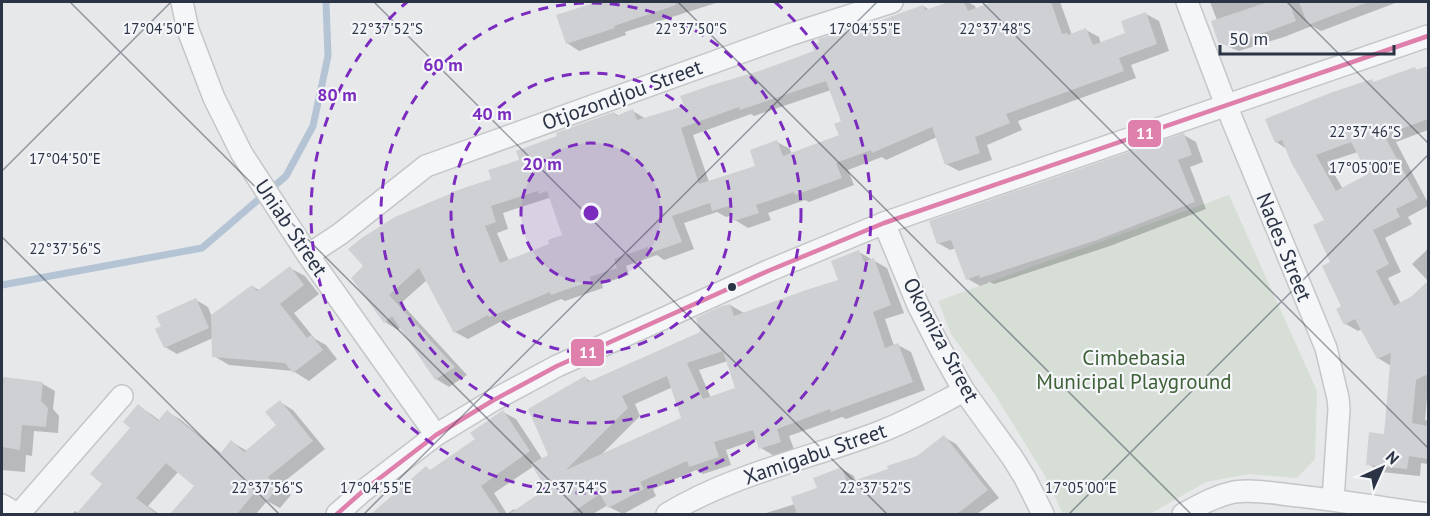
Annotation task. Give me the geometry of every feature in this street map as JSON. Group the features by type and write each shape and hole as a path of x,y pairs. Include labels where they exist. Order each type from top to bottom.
{"street":[{"name":"Uniab Street","path":"182,2 188,30 214,98 242,154 308,255 436,435"},
{"name":"Otjozondjou Street","path":"308,255 339,234 426,166 789,35 892,2"},
{"name":"Nades Street","path":"1187,2 1226,105 1326,348 1339,409 1333,500"},
{"path":"337,514 436,435 492,401 557,366 768,271 884,223 1428,36"},
{"name":"Okomiza Street","path":"884,223 918,305 964,391 1012,457 1043,514"},
{"name":"Xamigabu Street","path":"667,514 721,487 894,426 964,391"},
{"path":"2,505 18,514 122,396"},
{"path":"1183,514 1221,495 1253,491 1428,514"}],"green space":[{"name":"Cimbebasia Municipal Playground","path":"1229,195 1317,391 1315,459 1297,478 1249,474 1206,482 1150,514 1063,514 1045,476 994,393 951,334 938,301"}],"building":[{"path":"597,2 675,2 676,5 566,44 556,15"},
{"path":"949,2 964,2 968,11 992,2 1051,2 1062,34 1067,33 1068,35 1086,28 1093,45 1125,33 1121,21 1146,12 1157,44 1119,58 1124,71 1006,114 1010,123 975,137 980,153 945,165 932,127 872,153 871,150 836,163 842,178 795,195 794,192 756,205 759,213 734,221 729,206 712,211 710,203 672,216 682,242 650,253 648,247 614,259 617,268 590,277 591,281 551,295 550,292 489,317 488,315 454,333 419,268 389,295 455,367 435,380 392,316 384,323 351,278 363,266 348,249 363,237 395,217 452,192 491,179 488,170 519,160 516,151 557,136 556,133 614,112 616,116 633,109 637,120 684,106 680,96 814,51 812,45 819,42 818,39 835,34 836,36 923,5 925,10","holes":["826,81 841,121 834,124 839,135 783,156 777,140 750,150 755,166 699,184 681,128 739,107 740,110","538,191 539,194 547,191 562,235 548,240 549,244 500,263 485,226 496,222 491,206"]},
{"path":"1268,2 1289,2 1296,21 1226,45 1218,42 1211,21"},
{"path":"1299,2 1365,2 1366,3 1308,25"},
{"path":"1428,66 1428,119 1384,135 1418,198 1396,209 1400,217 1373,230 1389,264 1376,271 1394,306 1412,296 1428,281 1428,374 1416,380 1412,423 1428,426 1428,459 1409,456 1407,469 1366,465 1369,432 1384,434 1391,353 1377,359 1355,319 1344,325 1336,309 1341,306 1322,266 1330,262 1313,225 1324,220 1291,162 1282,140 1275,143 1265,119 1372,79 1373,82 1415,67 1416,70","holes":["1351,142 1368,174 1336,191 1316,155"]},
{"path":"1184,133 1192,155 1178,160 1195,202 1097,240 980,278 979,275 966,280 951,240 937,244 929,221"},
{"path":"859,250 864,262 874,258 891,305 873,312 885,348 898,343 913,382 777,429 781,442 759,449 753,430 714,442 719,457 689,467 687,461 640,482 644,489 608,508 600,494 570,514 509,514 546,489 531,464 548,455 528,409 585,376 588,382 700,332 696,318 719,307 730,304 734,316 838,280 831,261","holes":["723,351 735,388 703,399 687,363","667,376 681,418 566,470 628,408 622,396"]},
{"path":"290,266 304,285 280,304 307,338 311,335 323,350 293,373 285,363 212,357 211,315 252,285 257,291"},
{"path":"196,298 209,328 164,348 155,329 161,326 156,316"},
{"path":"4,377 43,382 41,401 48,408 46,427 22,425 20,450 2,447"},
{"path":"280,400 313,441 268,477 278,487 266,502 255,492 237,514 170,514 194,486 166,463 136,498 157,514 76,514 102,484 90,474 130,428 123,422 138,404 158,421 167,410 220,454 231,440 244,452 276,425 265,412"},
{"path":"503,410 530,451 481,486 500,514 371,514 426,466 430,470 475,439 470,433"},
{"path":"944,435 988,490 957,514 797,514 791,497 817,488 813,478 842,467 847,483 917,456"}],"waterway":[{"path":"2,285 202,248 286,176 313,126 328,56 326,2"}],"transit line":[{"name":"11","path":"337,514 436,435 492,401 557,366 768,271 884,223 1428,36"}]}
